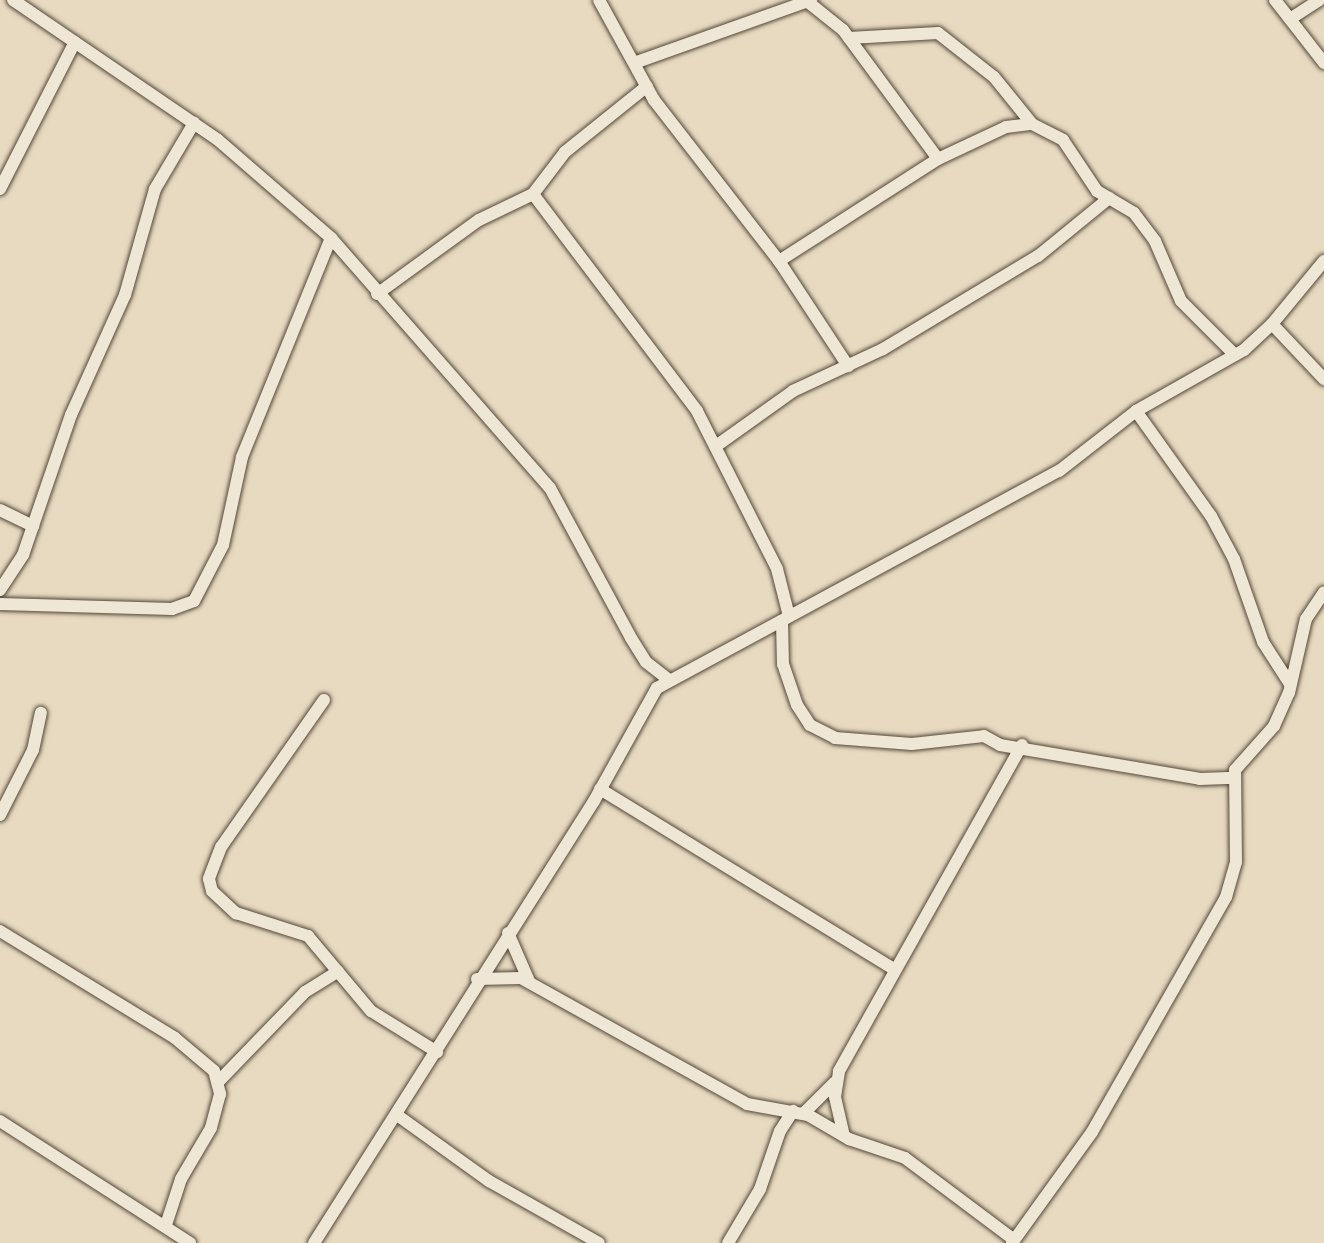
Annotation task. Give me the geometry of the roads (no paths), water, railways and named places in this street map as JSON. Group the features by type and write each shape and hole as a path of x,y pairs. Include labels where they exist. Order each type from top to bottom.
{"street":[{"path":"13,0 194,123 331,238 550,488 631,638 646,662 668,679"},
{"path":"599,0 637,62 647,86 779,261 848,366"},
{"path":"1275,0 1324,63"},
{"path":"1290,19 1319,0"},
{"path":"637,62 809,1 849,38 938,159"},
{"path":"849,38 938,33 994,77 1032,124 1063,140 1085,176 1145,226 1181,301 1235,355"},
{"path":"0,189 75,42"},
{"path":"377,294 479,220 533,194 565,152 647,86"},
{"path":"0,590 23,555 71,415 125,295 155,189 194,123"},
{"path":"779,261 938,159 1006,127 1032,124"},
{"path":"533,194 697,411 716,446 777,569 785,618 789,686 810,725 821,733 881,745 968,735 1200,779 1234,778"},
{"path":"716,446 793,391 848,366 1038,256 1109,198"},
{"path":"0,604 172,609 194,601 223,545 242,457 331,238"},
{"path":"314,1243 437,1052 477,979 600,789 657,688 668,679 1032,487 1136,411 1235,355 1272,324 1324,261"},
{"path":"1272,324 1324,379"},
{"path":"1136,411 1211,516 1234,559 1263,642 1290,684"},
{"path":"0,510 33,526"},
{"path":"477,979 529,981 704,1083 755,1107 798,1112 844,1136 925,1170 964,1206 1012,1241 1092,1132 1226,897 1236,862 1234,778 1238,762 1274,726 1290,684 1306,619 1324,592"},
{"path":"324,700 221,847 209,879 212,891 236,913 308,936 371,1011 437,1052"},
{"path":"0,815 25,772 41,713"},
{"path":"728,1243 760,1189 780,1131 835,1082 1022,745"},
{"path":"600,789 895,970"},
{"path":"0,931 175,1038 219,1081"},
{"path":"508,933 529,981"},
{"path":"166,1225 181,1179 211,1128 219,1081 305,992 338,971"},
{"path":"835,1082 844,1136"},
{"path":"397,1115 489,1181 599,1243"},
{"path":"0,1121 190,1243"}]}
